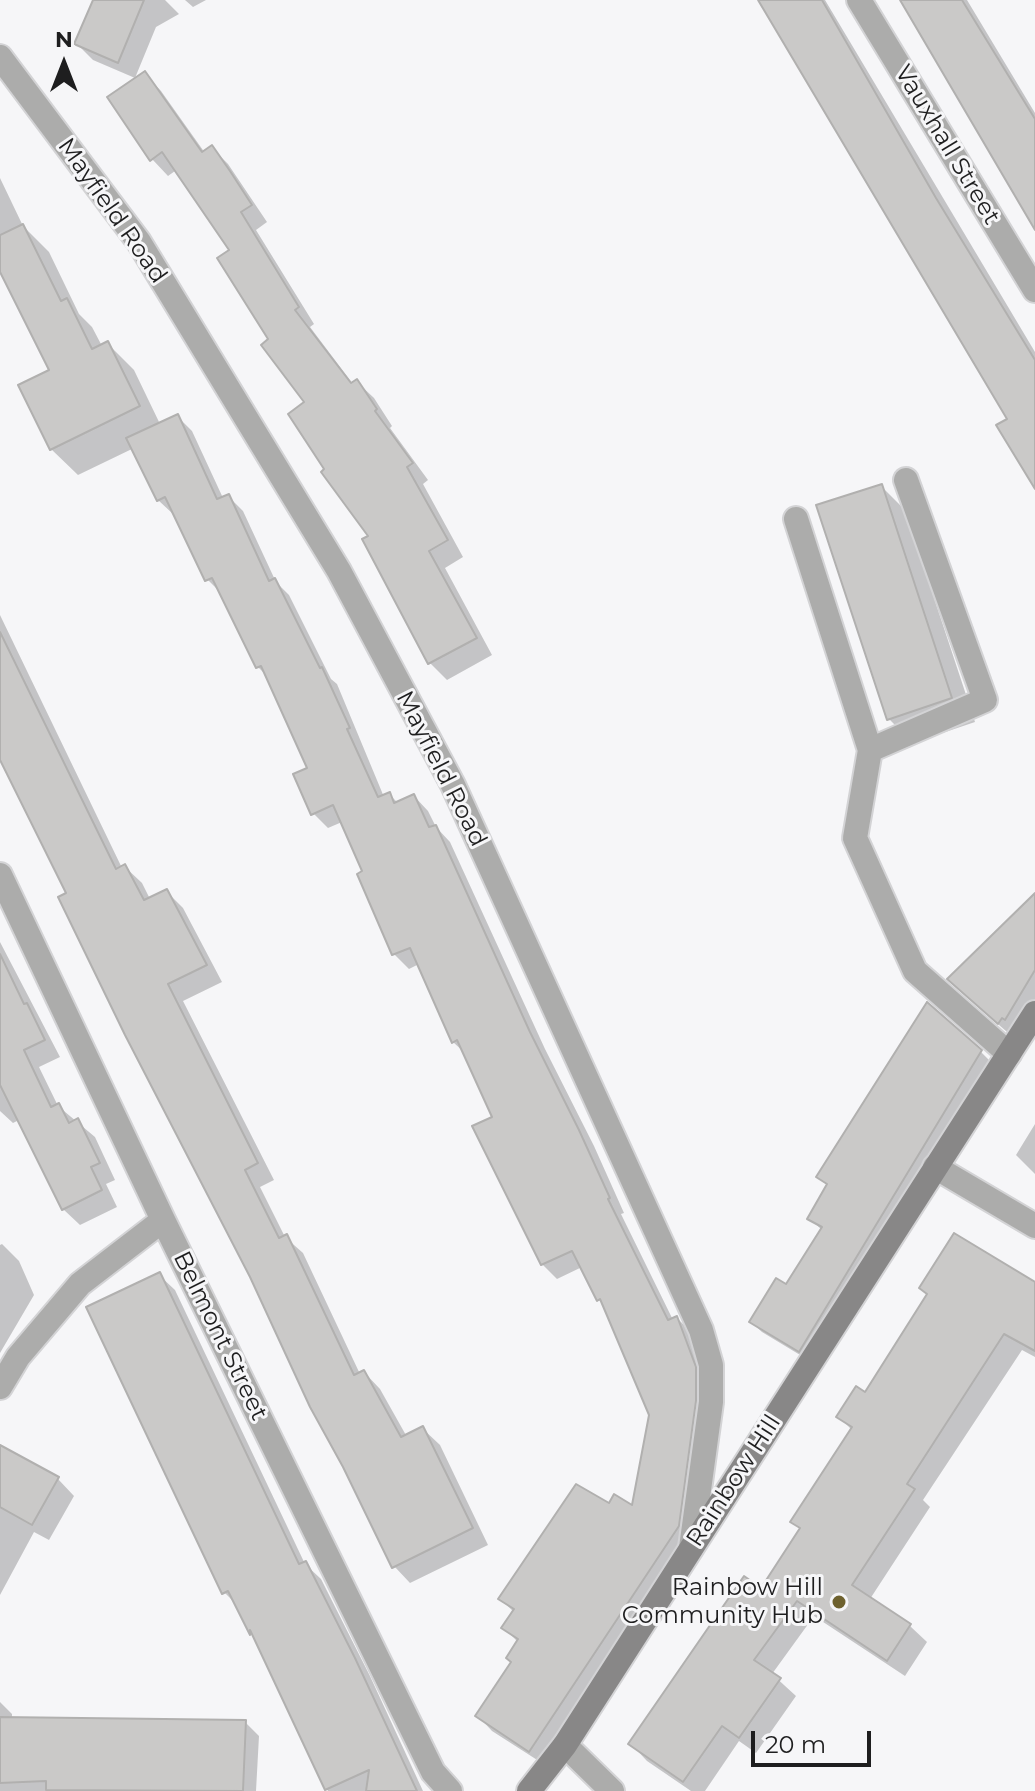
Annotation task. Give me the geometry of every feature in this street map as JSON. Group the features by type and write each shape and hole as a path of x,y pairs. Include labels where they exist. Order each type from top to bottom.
{"main road":[{"name":"Rainbow Hill","path":"529,1791 565,1745 1035,1013"}],"street":[{"name":"Vauxhall Street","path":"859,0 1035,290"},
{"name":"Mayfield Road","path":"0,57 139,242 339,571 453,785 701,1330 711,1365 711,1402 691,1548"},
{"path":"870,750 985,700 906,480"},
{"path":"796,519 870,750 855,838 915,971 1009,1054"},
{"name":"Belmont Street","path":"0,875 163,1220 433,1772 450,1791"},
{"path":"935,1167 1035,1226"},
{"path":"0,1387 18,1357 80,1284 163,1220"},
{"path":"565,1745 612,1791"}],"building":[{"path":"93,0 144,0 118,63 74,44"},
{"path":"758,0 822,0 936,198 1035,360 1035,489 996,425 1007,419"},
{"path":"900,0 962,0 1035,119 1035,230"},
{"path":"145,71 202,152 212,145 230,171 252,205 241,212 299,307 295,310 351,383 357,379 377,409 375,411 413,463 407,467 448,540 429,551 477,638 428,664 362,539 368,536 321,472 324,469 288,414 304,402 261,345 268,339 217,258 229,250 162,152 150,161 107,97"},
{"path":"23,224 61,301 67,298 92,349 108,341 140,406 50,450 18,385 49,370 0,272 0,235"},
{"path":"178,414 217,499 229,494 269,581 275,578 322,667 378,797 390,792 394,803 414,794 429,827 436,825 530,1032 579,1130 608,1199 668,1320 677,1316 696,1367 696,1401 679,1526 529,1752 475,1716 511,1662 506,1658 518,1639 501,1628 514,1609 498,1599 576,1484 609,1503 614,1494 632,1505 649,1415 600,1299 597,1301 572,1251 541,1265 472,1126 492,1117 457,1040 452,1043 410,948 392,955 357,874 362,871 333,805 311,815 293,774 307,768 261,666 256,668 212,578 205,581 165,497 157,501 126,438"},
{"path":"882,484 952,698 887,720 816,505"},
{"path":"0,632 116,869 125,864 144,900 167,889 207,965 168,984 258,1163 245,1170 279,1238 287,1234 354,1375 364,1370 401,1437 423,1426 473,1528 392,1568 310,1407 250,1277 125,1035 58,897 66,893 0,760"},
{"path":"1035,893 1035,970 1005,1020 1002,1018 998,1024 947,979"},
{"path":"0,954 45,1040 24,1050 51,1107 59,1103 69,1123 78,1118 100,1163 91,1167 102,1190 62,1210 0,1085"},
{"path":"927,1002 982,1050 799,1352 749,1322 776,1278 786,1284 822,1227 807,1219 827,1184 816,1177"},
{"path":"954,1233 1035,1282 1035,1351 1004,1334 907,1484 915,1489 852,1585 911,1624 887,1661 797,1601 754,1660 781,1678 739,1738 722,1726 683,1782 628,1744 744,1576 761,1588 800,1528 790,1522 852,1427 836,1417 856,1386 865,1392 927,1294 919,1288"},
{"path":"160,1272 299,1564 306,1561 417,1791 366,1791 369,1770 325,1790 250,1630 250,1635 228,1591 222,1594 86,1307"},
{"path":"0,1445 59,1477 32,1525 0,1507"},
{"path":"0,1717 246,1720 243,1791 46,1790 46,1781 0,1783"}],"place":[{"name":"Rainbow Hill Community Hub","path":"839,1602"}]}
